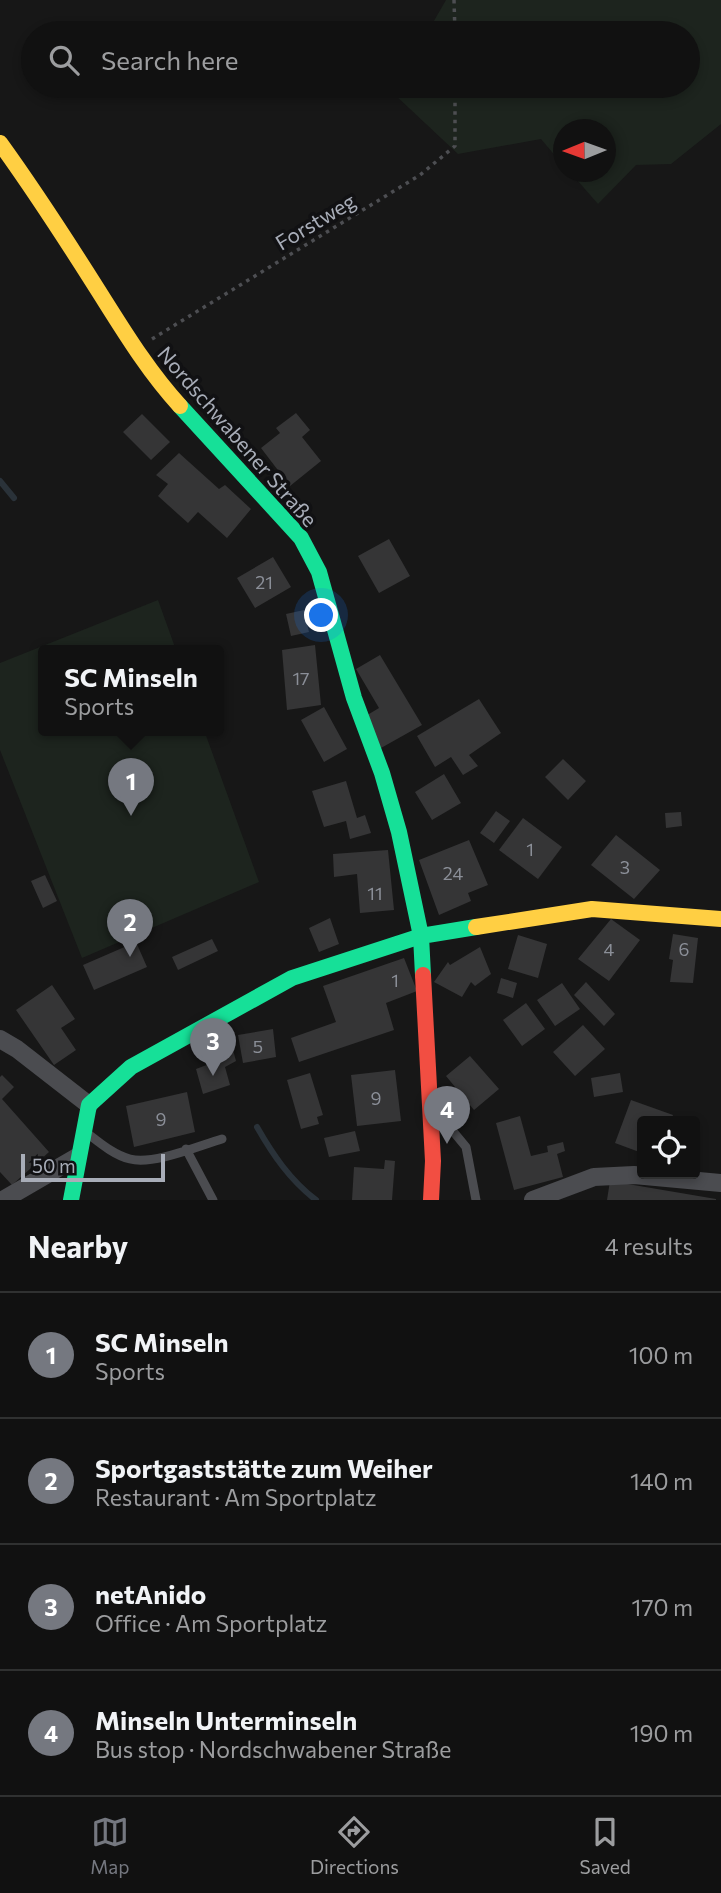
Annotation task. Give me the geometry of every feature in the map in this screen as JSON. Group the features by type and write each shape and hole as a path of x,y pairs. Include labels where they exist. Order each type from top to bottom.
{"street":[{"name":"Nordschwabener Straße","path":"0,143 40,198 163,387 301,538 319,572 354,698 382,773 399,832 421,936 433,1161 431,1200"},
{"path":"71,1200 77,1157 89,1105 131,1067 292,978 421,936 592,909 721,919"},
{"path":"0,1039 89,1105"},
{"path":"3,1200 77,1157"},
{"path":"533,1200 594,1177 634,1175 721,1183"}],"lane":[{"path":"430,1104 466,1147 476,1200"},
{"path":"83,1130 108,1149 131,1159 155,1158 222,1139"},
{"path":"186,1149 213,1200"}],"path":[{"path":"454,0 455,21"},
{"name":"Forstweg","path":"136,349 420,175 456,146 455,98"}],"shaded area":[{"path":"446,0 721,0 721,124 671,164 636,165 598,204 579,182 616,182 616,119 553,119 553,153 541,139 458,154 398,98 700,98 700,21 434,21"},
{"path":"158,600 174,645 45,645"},
{"path":"38,648 38,736 206,736 259,882 82,958 0,750 0,663"}],"building":[{"path":"296,413 310,430 302,437 321,461 290,486 261,448 280,433 276,428"},
{"path":"142,414 170,442 151,460 123,432"},
{"path":"179,453 219,489 225,485 251,509 227,538 198,512 188,523 158,496 168,484 156,475"},
{"path":"389,539 410,576 379,593 358,556"},
{"path":"273,557 291,587 255,608 237,578"},
{"path":"304,610 309,632 291,636 286,614"},
{"path":"315,645 321,705 287,710 282,650"},
{"path":"380,655 422,725 381,748 364,717 379,708 356,669"},
{"path":"479,699 501,733 469,755 478,766 463,775 451,757 435,767 417,736"},
{"path":"324,707 347,749 324,762 301,720"},
{"path":"563,759 586,781 568,800 545,777"},
{"path":"444,774 461,803 432,820 415,792"},
{"path":"346,781 357,818 365,815 371,833 350,839 346,821 324,827 312,791"},
{"path":"496,811 510,821 494,843 480,833"},
{"path":"681,812 682,826 666,828 665,813"},
{"path":"523,818 562,847 538,879 499,850"},
{"path":"616,835 660,870 634,899 591,865"},
{"path":"469,840 488,885 468,893 471,901 439,915 419,860"},
{"path":"388,850 394,910 360,913 357,874 334,877 333,854"},
{"path":"45,875 57,901 43,908 31,881"},
{"path":"330,918 339,944 319,952 309,928"},
{"path":"611,919 640,940 609,981 578,959"},
{"path":"673,934 698,938 693,983 670,982 673,960 669,959"},
{"path":"518,935 547,944 538,978 508,969"},
{"path":"212,939 218,951 178,970 172,957"},
{"path":"136,942 147,967 94,990 83,965"},
{"path":"480,947 491,974 475,986 471,982 462,997 434,982 448,962 450,965"},
{"path":"404,958 417,991 386,1003 394,1030 299,1062 291,1038 336,1022 323,986"},
{"path":"501,978 517,983 513,998 497,993"},
{"path":"586,982 615,1014 604,1026 574,995"},
{"path":"562,983 580,1009 555,1026 537,1000"},
{"path":"52,985 75,1019 61,1028 76,1050 54,1065 16,1010"},
{"path":"526,1003 545,1029 522,1046 503,1020"},
{"path":"583,1025 605,1049 575,1076 553,1052"},
{"path":"273,1029 276,1057 243,1063 238,1035"},
{"path":"229,1035 236,1061 225,1067 230,1085 203,1094 196,1069 212,1063 205,1048"},
{"path":"470,1056 499,1089 474,1110 446,1076"},
{"path":"395,1070 401,1121 357,1126 351,1075"},
{"path":"310,1073 323,1115 317,1117 319,1124 301,1129 287,1080"},
{"path":"620,1073 623,1092 594,1097 591,1078"},
{"path":"2,1075 14,1087 2,1099 49,1152 12,1185 0,1172"},
{"path":"187,1092 195,1132 134,1147 126,1106"},
{"path":"631,1100 673,1115 637,1116 637,1151 615,1143"},
{"path":"520,1116 531,1156 548,1152 547,1146 563,1142 565,1151 557,1154 563,1177 514,1190 496,1123"},
{"path":"355,1131 360,1151 329,1157 324,1138"},
{"path":"385,1160 395,1161 392,1200 352,1200 354,1167 384,1169"},
{"path":"610,1181 716,1199 716,1200 607,1200"}],"waterway":[{"path":"0,481 14,498"},
{"path":"257,1127 283,1166 316,1200"}],"traffic: fast":[{"path":"180,406 301,538 319,572 354,698 382,773 399,832 421,936 423,975"},
{"path":"71,1200 89,1105 131,1067 292,978 421,936 476,927"}],"traffic: slow":[{"path":"0,143 135,348 180,406"},
{"path":"476,927 592,909 721,919"}],"traffic: jam":[{"path":"423,975 433,1161 431,1200"}],"place":[{"name":"SC Minseln","path":"131,816"},
{"name":"Sportgaststätte zum Weiher","path":"130,957"},
{"name":"netAnido","path":"213,1076"},
{"name":"Minseln Unterminseln","path":"447,1144"}]}
